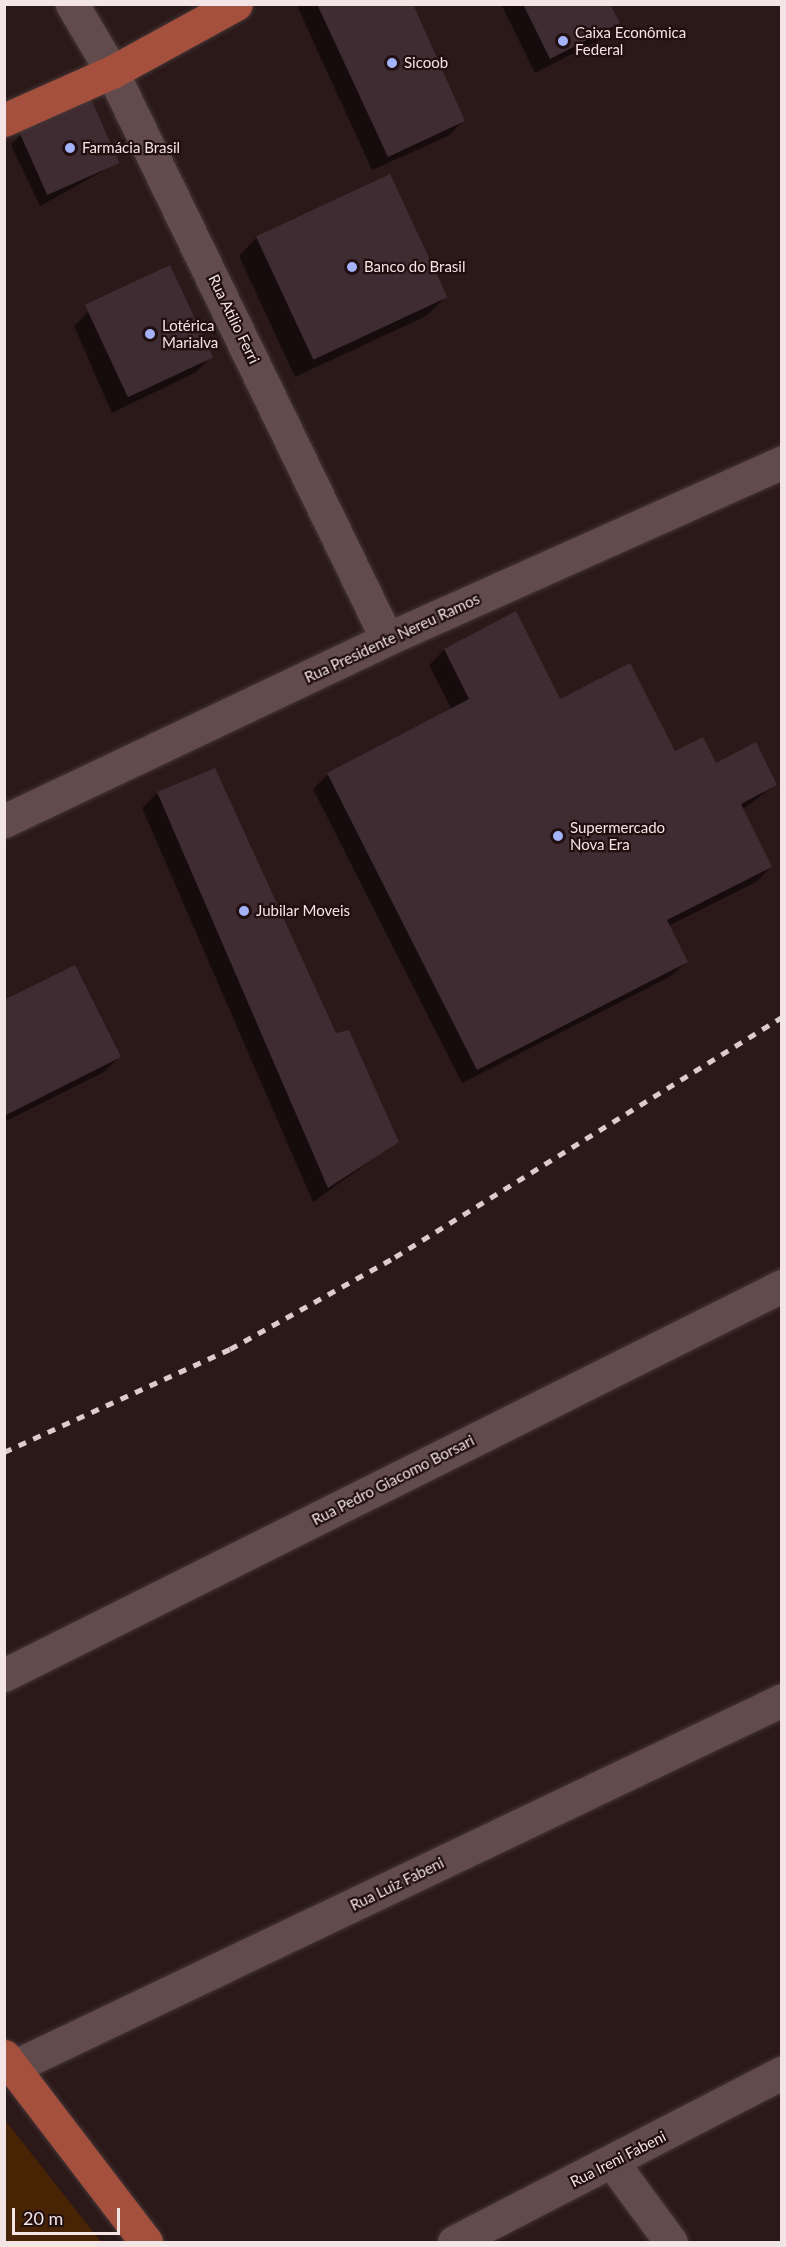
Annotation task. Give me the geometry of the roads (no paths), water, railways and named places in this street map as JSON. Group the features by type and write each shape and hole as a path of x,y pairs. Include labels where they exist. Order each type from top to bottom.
{"main road":[{"path":"4,120 112,72 236,4"},
{"path":"9,2062 146,2242"}],"street":[{"name":"Rua Atilio Ferri","path":"72,4 112,72 387,639"},
{"name":"Rua Presidente Nereu Ramos","path":"4,821 387,639 778,473"},
{"name":"Rua Pedro Giacomo Borsari","path":"4,1675 782,1286"},
{"name":"Rua Luiz Fabeni","path":"9,2062 782,1700"},
{"name":"Rua Ireni Fabeni","path":"454,2242 782,2073"},
{"path":"612,2162 671,2242"}],"railway":[{"path":"4,1452 230,1349 395,1257 782,1017"}],"place":[{"name":"Caixa Econômica Federal","path":"563,41"},
{"name":"Sicoob","path":"392,63"},
{"name":"Farmácia Brasil","path":"70,148"},
{"name":"Banco do Brasil","path":"352,267"},
{"name":"Lotérica Marialva","path":"150,334"},
{"name":"Supermercado Nova Era","path":"558,836"},
{"name":"Jubilar Moveis","path":"244,911"}]}
